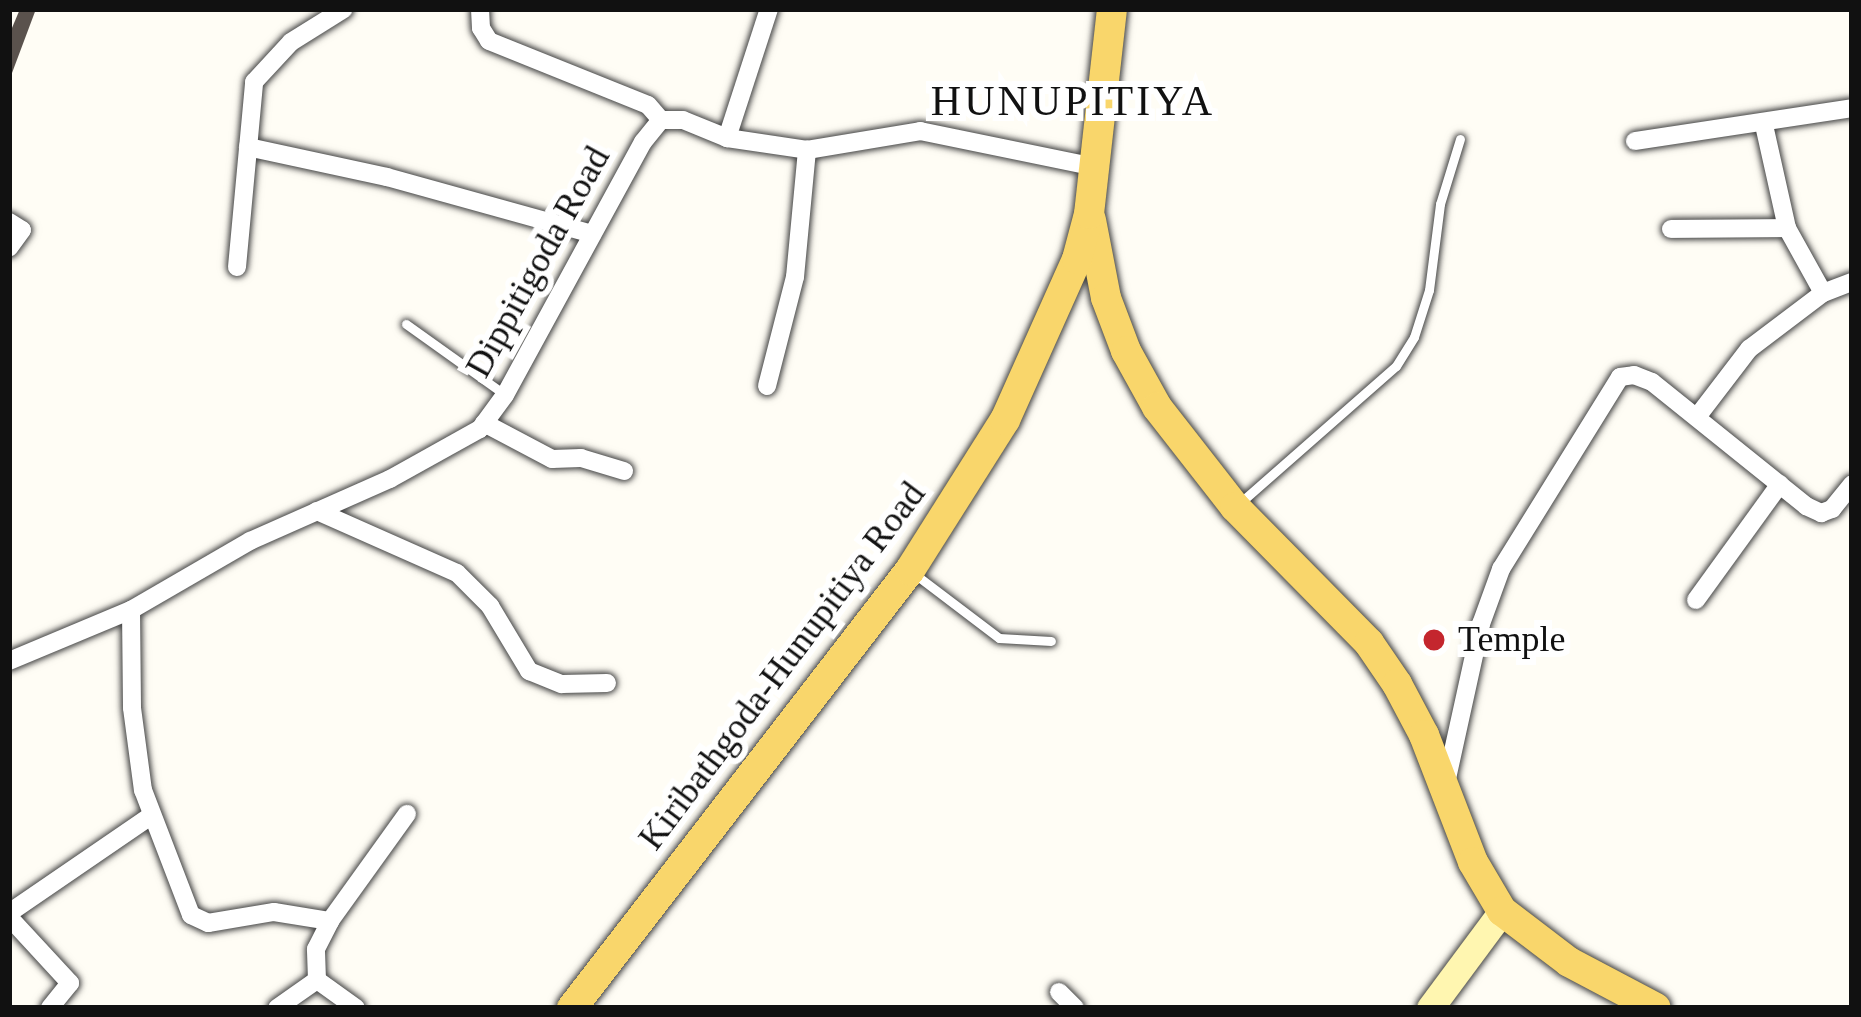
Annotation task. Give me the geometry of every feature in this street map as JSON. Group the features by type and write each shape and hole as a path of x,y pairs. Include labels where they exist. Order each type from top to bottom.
{"main road":[{"name":"Kiribathgoda-Hunupitiya Road","path":"572,1008 910,570 1005,420 1077,259 1089,214 1112,9"},
{"path":"1089,214 1106,298 1126,352 1157,407 1235,508 1369,643 1424,735 1473,862 1502,911 1569,962 1656,1008"}],"street":[{"path":"237,267 254,82 291,42 344,9"},
{"path":"480,9 489,40 648,105 661,120 682,120 727,138 807,149 920,131 1095,167"},
{"path":"727,138 769,9"},
{"path":"1635,141 1852,108"},
{"name":"Dippitigoda Road","path":"9,661 130,610 250,542 446,451 484,423 505,395 592,234 661,120"},
{"path":"1763,125 1787,228 1823,293"},
{"path":"248,147 387,177 592,234"},
{"path":"767,386 795,277 807,149"},
{"path":"9,222 22,230 9,248"},
{"path":"1671,229 1787,228"},
{"path":"1697,418 1749,349 1823,293 1852,282"},
{"path":"1444,790 1481,624 1501,569 1621,377 1634,375 1652,382 1821,513 1832,509 1852,484"},
{"path":"484,423 552,459 581,458 624,471"},
{"path":"1696,600 1780,484"},
{"path":"317,511 457,573 490,606 529,671 562,684 607,683"},
{"path":"130,610 136,749 152,815 191,915 200,921 274,912 329,921"},
{"path":"317,980 316,949 329,921 407,814"},
{"path":"50,1008 70,983 9,915 152,815"},
{"path":"1430,1008 1502,911"},
{"path":"277,1008 317,980"},
{"path":"317,980 356,1008"},
{"path":"1059,992 1075,1008"}],"lane":[{"path":"1235,508 1396,367 1414,337 1429,290 1440,204 1460,139"},
{"path":"406,324 505,395"},
{"path":"910,570 999,638 1051,641"}],"building":[{"path":"20,9 36,9 9,81 9,35"}],"place":[{"name":"Temple","path":"1434,640"}],"district":[{"name":"HUNUPITIYA","path":"1073,101"}]}
